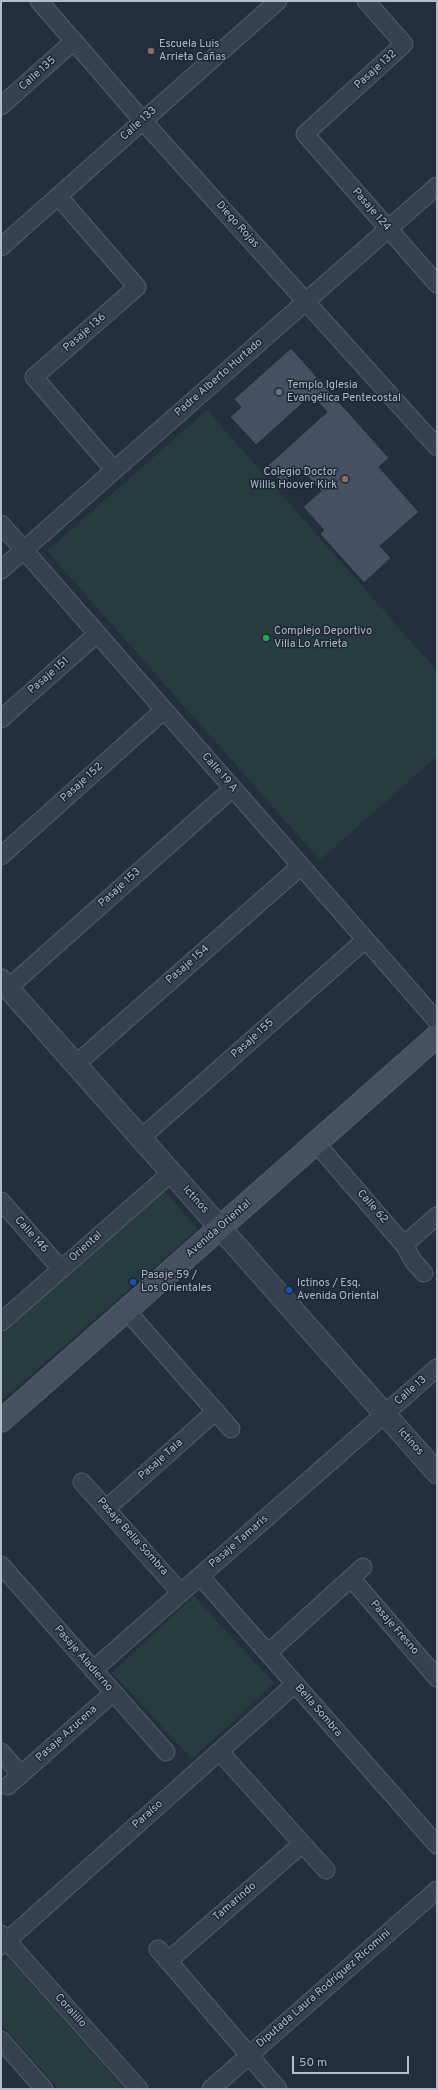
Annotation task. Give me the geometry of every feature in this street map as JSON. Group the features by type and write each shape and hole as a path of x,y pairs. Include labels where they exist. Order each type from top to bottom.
{"main road":[{"name":"Avenida Oriental","path":"1,1421 437,1036"}],"street":[{"name":"Diego Rojas","path":"39,1 143,121 437,447"},
{"name":"Calle 133","path":"1,247 278,1"},
{"name":"Pasaje 132","path":"306,134 404,44 366,1"},
{"name":"Calle 135","path":"1,106 74,41"},
{"name":"Pasaje 124","path":"306,134 437,284"},
{"name":"Padre Alberto Hurtado","path":"1,570 437,186"},
{"name":"Pasaje 136","path":"58,196 137,287 34,377 114,470"},
{"name":"Calle 19 A","path":"1,524 437,1022"},
{"name":"Pasaje 151","path":"1,719 97,634"},
{"name":"Pasaje 152","path":"1,856 164,710"},
{"name":"Pasaje 153","path":"4,984 232,788"},
{"name":"Pasaje 154","path":"76,1064 301,866"},
{"name":"Pasaje 155","path":"141,1138 365,940"},
{"name":"Ictinos","path":"4,984 437,1473"},
{"name":"Calle 62","path":"316,1143 404,1244 414,1262 424,1273"},
{"name":"Oriental","path":"1,1322 171,1173"},
{"name":"Calle 146","path":"1,1201 61,1269"},
{"path":"404,1244 437,1216"},
{"path":"126,1310 232,1429"},
{"name":"Calle 13","path":"385,1414 437,1368"},
{"name":"Pasaje Tala","path":"106,1509 216,1411"},
{"name":"Pasaje Tamaris","path":"93,1670 385,1414"},
{"name":"Pasaje Bella Sombra","path":"82,1482 182,1592"},
{"name":"Pasaje Aladierno","path":"1,1565 166,1752"},
{"name":"Pasaje Fresno","path":"268,1653 357,1573 437,1678"},
{"name":"Bella Sombra","path":"200,1576 437,1845"},
{"name":"Paraíso","path":"3,1940 220,1752 295,1684"},
{"name":"Pasaje Azucena","path":"8,1786 113,1693"},
{"path":"1,1752 21,1775"},
{"path":"220,1752 326,1870"},
{"name":"Tamarindo","path":"278,2089 163,1955 302,1844"},
{"name":"Diputada Laura Rodríguez Ricomini","path":"211,2089 437,1890"},
{"name":"Coralillo","path":"3,1940 139,2089"},
{"path":"1,2040 44,2089"}],"green space":[{"name":"Complejo Deportivo Villa Lo Arrieta","path":"207,410 437,671 437,756 320,860 47,551"},
{"path":"162,1188 198,1229 1,1401 1,1329"},
{"path":"194,1596 274,1683 192,1759 112,1673"},
{"path":"8,1957 125,2089 59,2089 1,2024 1,1963"}],"building":[{"name":"Colegio Doctor Willis Hoover Kirk","path":"291,348 389,458 379,467 419,512 380,546 391,558 364,583 320,534 324,530 303,507 321,491 300,468 283,484 267,466 327,412 312,395 256,445 230,417 241,407 234,399"}],"place":[{"name":"Escuela Luis Arrieta Cañas","path":"151,51"},
{"name":"Templo Iglesia Evangélica Pentecostal","path":"279,392"},
{"name":"Colegio Doctor Willis Hoover Kirk","path":"345,479"},
{"name":"Complejo Deportivo Villa Lo Arrieta","path":"266,638"},
{"name":"Pasaje 59 / Los Orientales","path":"133,1282"},
{"name":"Ictinos / Esq. Avenida Oriental","path":"289,1290"}]}
